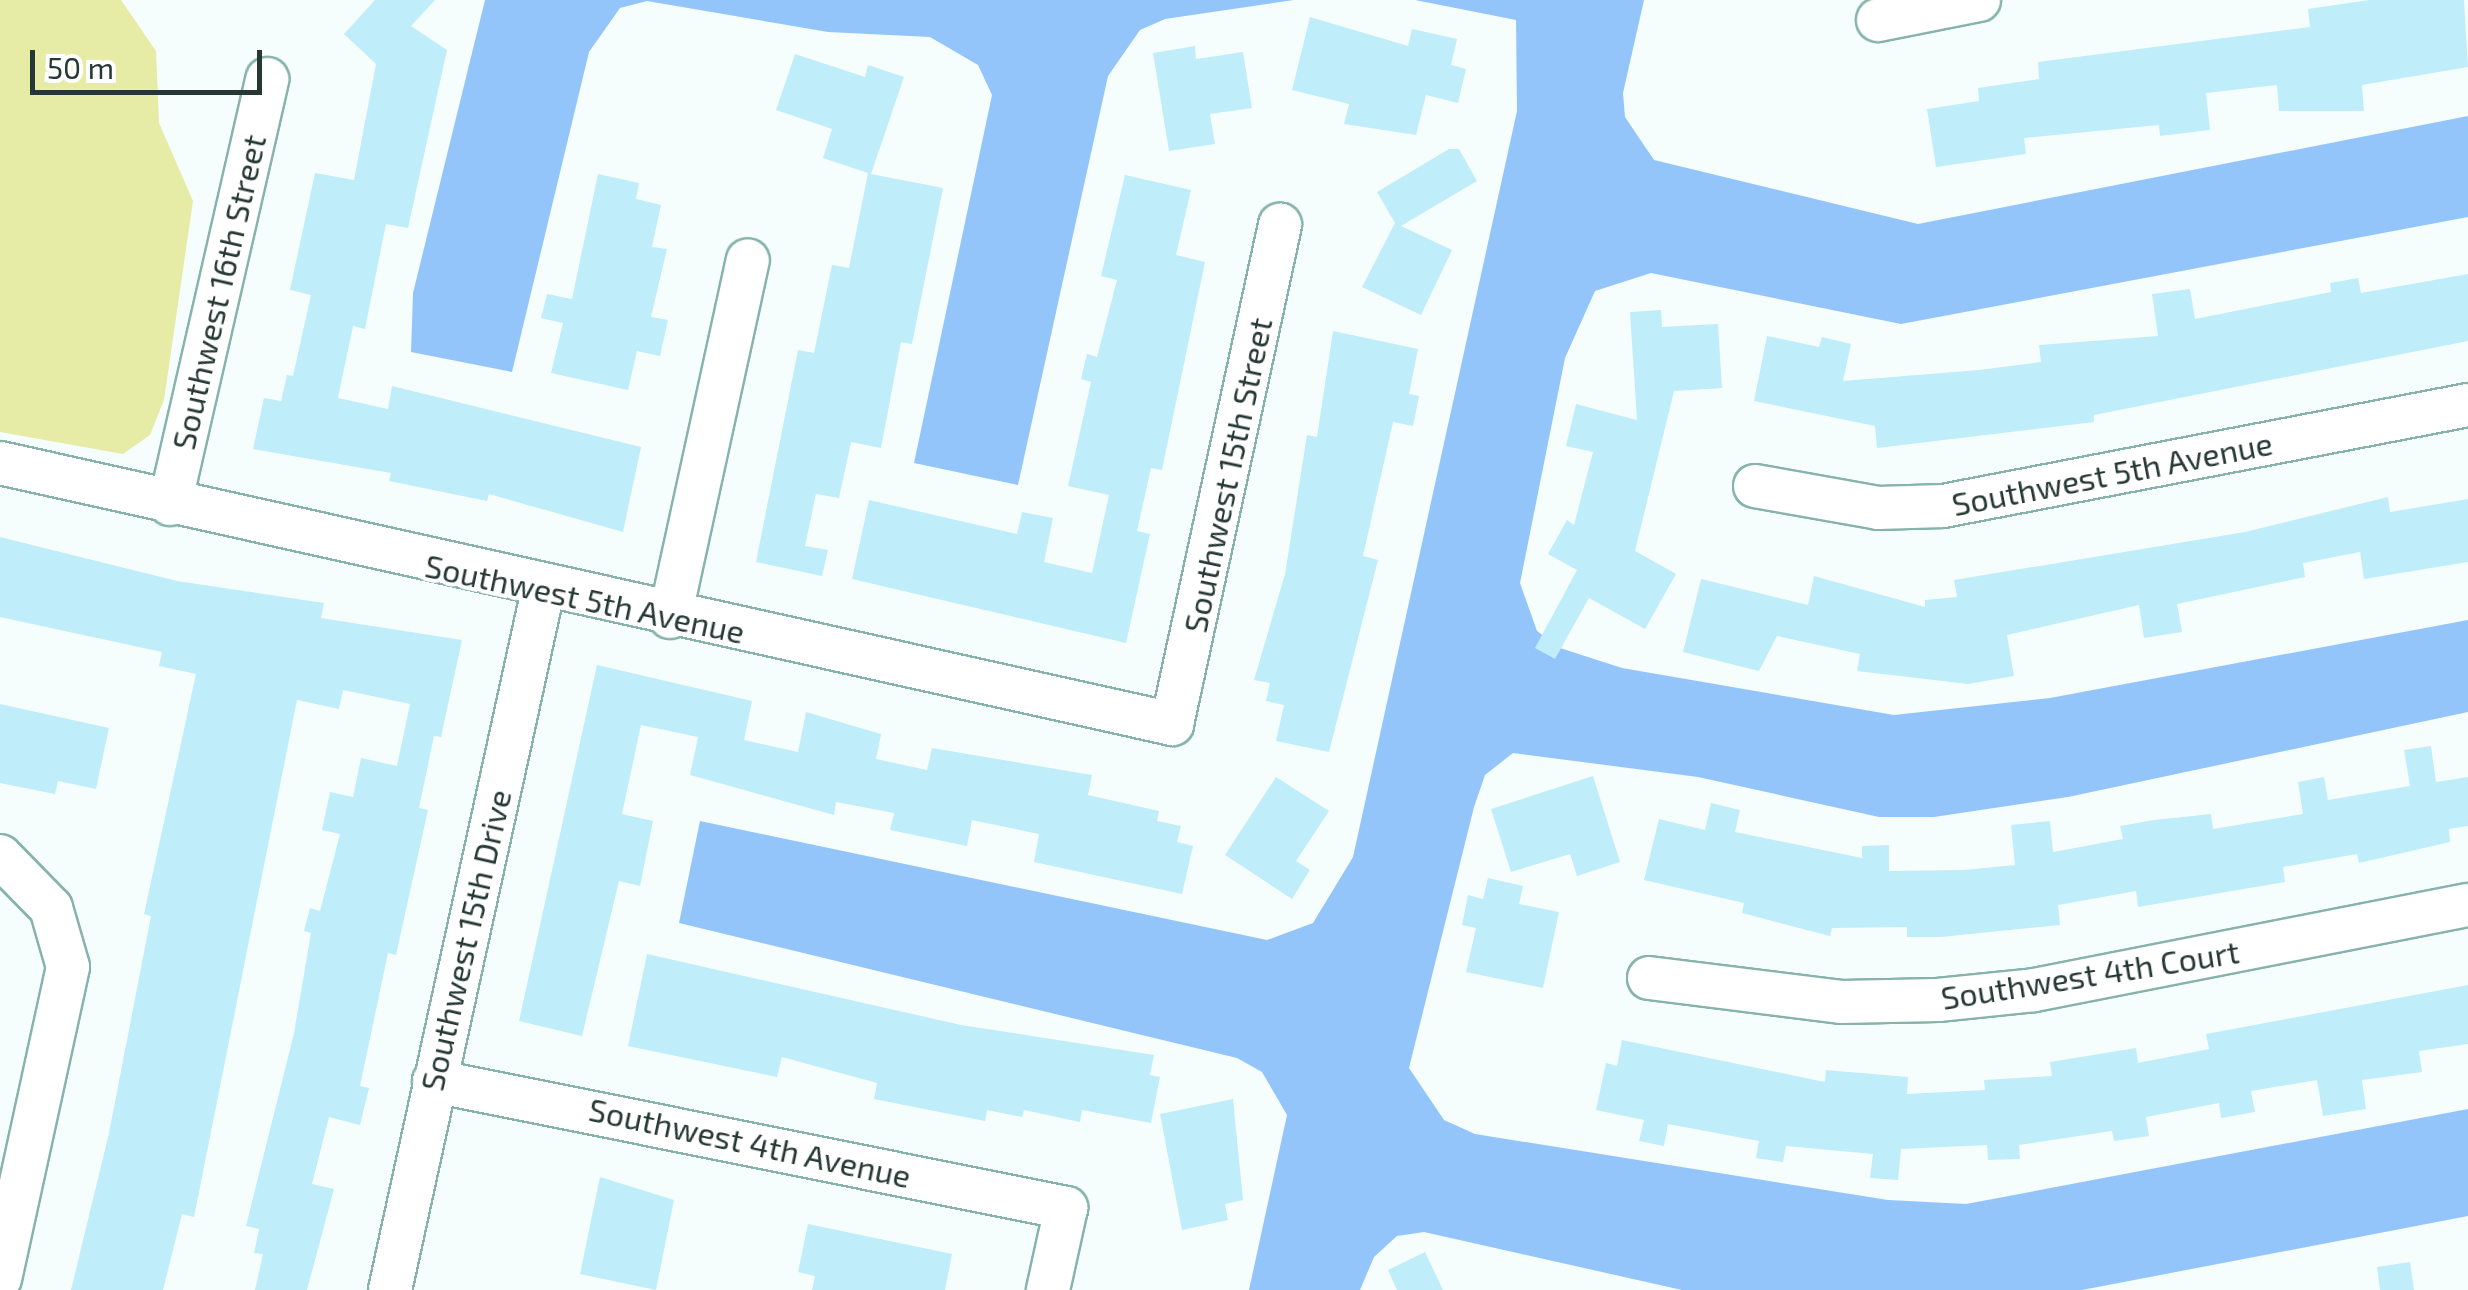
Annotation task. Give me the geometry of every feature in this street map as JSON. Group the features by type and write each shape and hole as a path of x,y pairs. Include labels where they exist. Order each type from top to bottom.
{"street":[{"path":"1878,20 1979,0"},
{"name":"Southwest 16th Street","path":"170,504 266,80"},
{"name":"Southwest 15th Street","path":"1172,724 1280,226"},
{"path":"670,617 748,260"},
{"name":"Southwest 5th Avenue","path":"1756,486 1878,508 1943,506 2468,405"},
{"name":"Southwest 5th Avenue","path":"0,463 543,590 1172,724"},
{"name":"Southwest 15th Drive","path":"390,1290 543,590"},
{"path":"0,856 44,897 63,936 66,998 0,1278"},
{"name":"Southwest 4th Court","path":"1649,978 1841,1002 1938,1000 2034,990 2468,905"},
{"name":"Southwest 4th Avenue","path":"434,1081 1066,1208 1048,1290"}],"green space":[{"path":"0,0 121,0 156,51 159,123 193,201 164,400 150,435 123,454 0,432"}],"water":[{"path":"485,0 1294,0 1165,19 1140,30 1108,76 1018,485 914,463 992,95 978,65 930,37 828,32 647,1 620,8 589,52 512,372 411,352 413,293"},
{"path":"1415,0 1644,0 1623,93 1625,117 1654,160 1918,224 2468,116 2468,217 1901,324 1651,273 1595,291 1565,358 1520,583 1537,631 1560,648 1622,668 1894,715 2050,698 2468,620 2468,712 2068,797 1934,817 1879,817 1698,777 1513,753 1485,775 1474,807 1409,1068 1444,1120 1475,1134 1888,1200 1966,1204 2468,1109 2468,1216 2082,1290 1682,1290 1424,1232 1397,1236 1374,1257 1360,1290 1249,1290 1287,1115 1262,1072 1237,1058 679,923 700,821 1267,940 1313,923 1353,857 1517,111 1516,20"}],"building":[{"path":"375,0 435,0 411,26 447,50 408,228 386,224 365,329 353,326 338,398 388,409 392,386 641,447 623,532 489,494 487,501 389,481 391,473 253,449 264,398 281,401 287,375 293,376 311,295 290,290 315,173 354,180 376,64 344,34"},
{"path":"2369,0 2464,0 2468,67 2362,85 2364,111 2279,111 2277,85 2206,93 2210,130 2160,136 2159,125 2024,138 2026,154 1936,167 1927,109 1979,101 1978,88 2039,79 2038,62 2310,27 2308,9"},
{"path":"1310,17 1408,46 1412,29 1457,39 1451,65 1466,69 1458,103 1426,95 1416,135 1344,124 1349,104 1292,90"},
{"path":"1195,46 1196,59 1243,52 1252,108 1210,114 1215,144 1169,151 1153,53"},
{"path":"795,54 865,77 868,65 904,77 871,174 943,188 912,344 901,342 881,448 851,442 839,498 816,494 805,546 828,550 822,576 756,562 798,350 814,353 832,265 849,268 868,173 823,158 832,129 776,110"},
{"path":"1449,149 1459,149 1477,181 1401,226 1452,250 1421,315 1362,287 1395,223 1377,192"},
{"path":"598,174 639,183 636,199 661,205 652,247 667,249 651,317 668,320 660,356 637,351 628,390 551,373 563,323 541,318 547,294 572,299"},
{"path":"1125,175 1191,190 1176,255 1205,262 1162,470 1151,468 1137,531 1150,534 1126,643 852,579 869,500 1017,534 1022,512 1053,518 1044,562 1092,573 1109,495 1068,486 1091,382 1081,379 1087,354 1097,357 1117,280 1101,276"},
{"path":"2468,274 2468,341 2094,415 2094,422 1877,448 1875,426 1754,401 1767,336 1819,347 1822,337 1851,344 1843,381 1979,370 2041,362 2039,345 2158,336 2152,294 2190,289 2195,319 2331,292 2330,283 2358,278 2361,293"},
{"path":"1661,310 1662,327 1718,324 1722,388 1674,391 1635,551 1676,574 1645,629 1589,598 1555,659 1535,648 1577,570 1548,554 1567,520 1574,525 1593,452 1566,446 1576,404 1637,420 1630,312"},
{"path":"1333,331 1418,349 1409,394 1419,396 1413,426 1393,422 1363,556 1378,560 1329,752 1276,741 1284,705 1266,701 1270,683 1254,680 1285,574 1307,435 1317,437"},
{"path":"2388,497 2390,512 2468,499 2468,562 2364,579 2360,552 2303,563 2305,577 2177,604 2182,632 2144,638 2139,605 2007,635 2014,676 1968,684 1857,671 1860,654 1777,636 1759,671 1683,652 1701,579 1808,605 1814,576 1925,607 1925,600 1957,597 1954,580 2245,532"},
{"path":"0,537 177,581 324,603 321,618 462,640 441,737 434,736 419,808 428,810 396,955 388,953 360,1086 369,1088 360,1125 329,1117 312,1184 334,1189 307,1290 255,1290 263,1254 254,1253 259,1229 246,1226 294,1033 311,933 304,931 310,908 320,911 340,834 322,830 330,792 353,797 361,758 397,766 410,704 343,690 339,709 297,700 194,1217 182,1214 163,1290 71,1290 109,1133 151,916 144,914 196,674 159,666 162,652 0,617"},
{"path":"597,665 752,701 744,740 798,752 806,712 881,734 876,759 927,770 932,748 1092,775 1088,795 1159,811 1157,821 1181,826 1177,842 1193,846 1182,894 1034,862 1039,834 972,820 967,846 890,830 894,813 836,802 834,815 690,775 698,737 641,725 622,814 653,821 640,886 619,881 582,1036 519,1021"},
{"path":"0,704 109,728 96,789 58,781 55,794 0,783"},
{"path":"2431,746 2436,782 2468,777 2468,826 2449,829 2450,842 2359,863 2357,854 2283,867 2285,882 2138,907 2136,891 2058,905 2060,925 1941,937 1907,937 1907,927 1832,928 1830,936 1742,913 1744,903 1644,880 1659,819 1705,830 1711,803 1740,810 1735,832 1862,858 1862,846 1889,845 1889,871 1964,870 2015,865 2011,825 2050,821 2053,852 2123,839 2120,826 2154,820 2211,814 2213,829 2303,814 2298,782 2324,777 2328,800 2410,786 2404,750"},
{"path":"1593,776 1620,862 1577,876 1570,854 1511,872 1491,809"},
{"path":"1276,777 1329,811 1296,861 1310,870 1292,899 1225,855"},
{"path":"1488,878 1523,886 1519,904 1559,912 1543,988 1466,972 1476,928 1462,925 1468,895 1483,899"},
{"path":"647,954 961,1025 1154,1055 1150,1075 1160,1077 1151,1123 1082,1110 1080,1122 1024,1110 1022,1117 987,1110 985,1121 874,1099 877,1083 782,1057 777,1077 628,1046"},
{"path":"2468,985 2468,1044 2419,1051 2422,1072 2362,1080 2366,1109 2323,1116 2317,1080 2251,1091 2255,1112 2221,1118 2219,1103 2146,1117 2149,1136 2114,1141 2112,1131 2019,1145 2020,1159 1988,1160 1987,1145 1901,1149 1898,1180 1870,1178 1873,1154 1786,1146 1783,1162 1756,1158 1759,1141 1668,1124 1664,1146 1639,1141 1644,1120 1596,1110 1606,1063 1617,1066 1622,1040 1825,1082 1826,1070 1908,1077 1907,1094 1985,1090 1984,1080 2052,1076 2050,1062 2136,1048 2138,1063 2209,1049 2206,1034"},
{"path":"1233,1099 1243,1200 1225,1204 1228,1220 1182,1230 1160,1114"},
{"path":"600,1177 674,1200 656,1290 580,1274"},
{"path":"808,1224 952,1254 945,1290 812,1290 815,1276 798,1272"},
{"path":"1425,1252 1443,1290 1397,1290 1388,1270"},
{"path":"2410,1262 2414,1290 2380,1290 2377,1267"}]}
